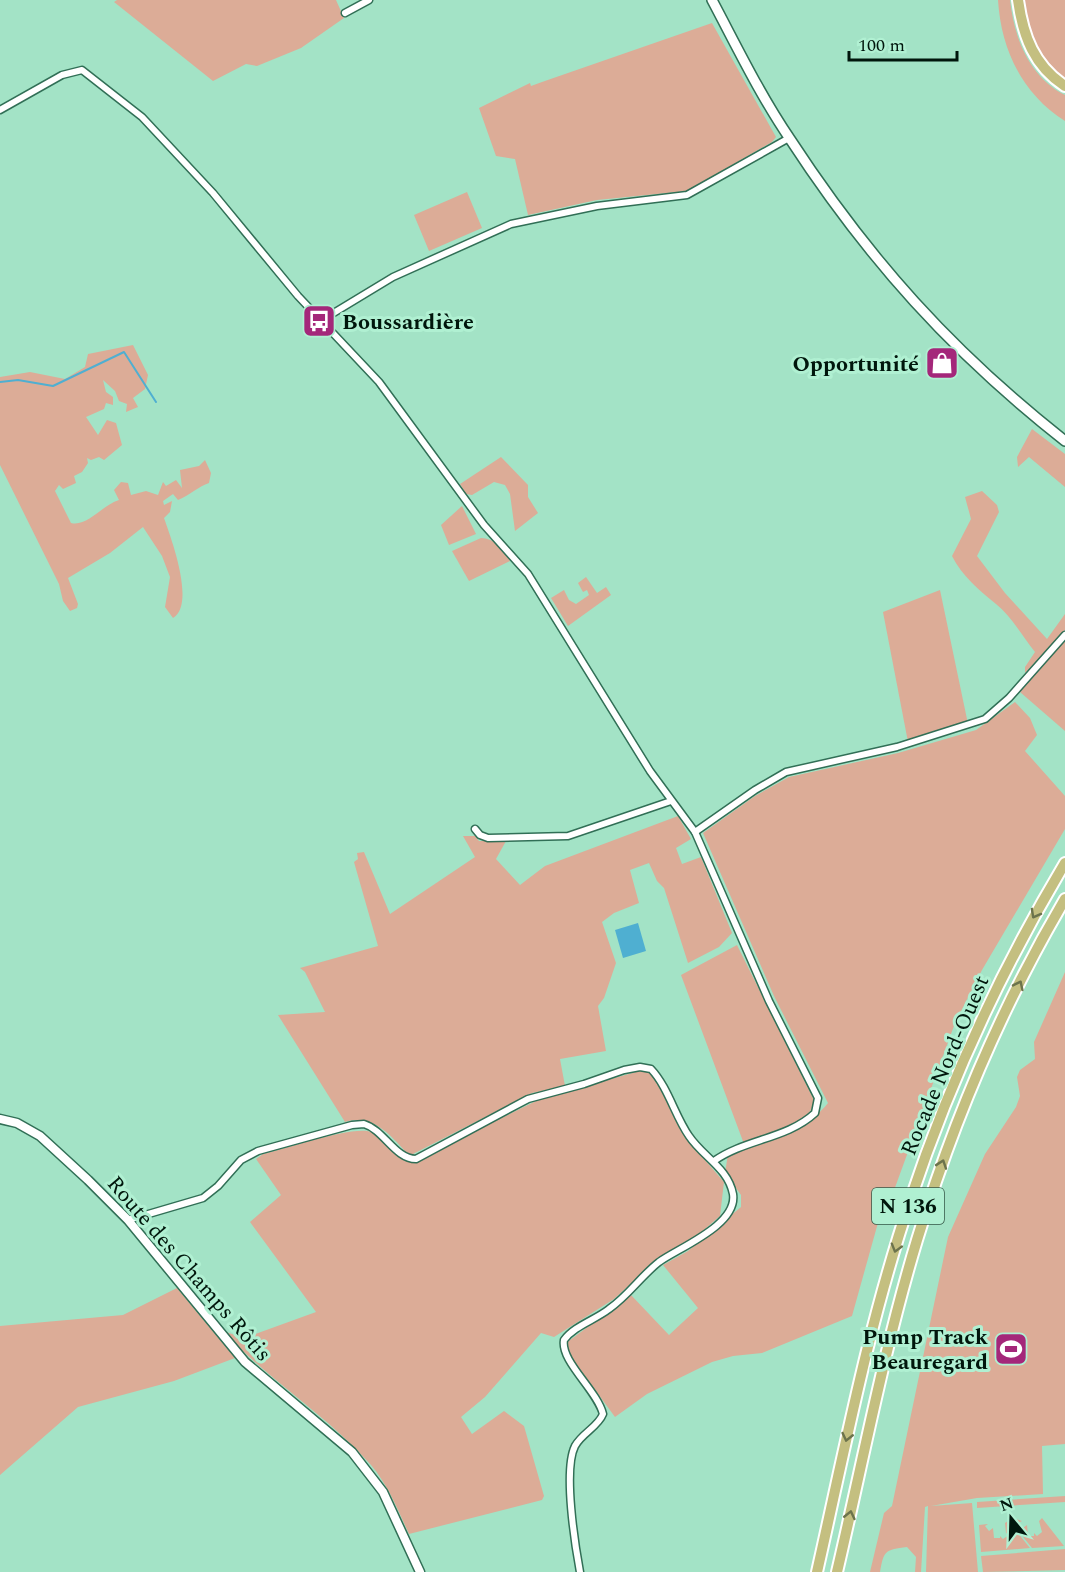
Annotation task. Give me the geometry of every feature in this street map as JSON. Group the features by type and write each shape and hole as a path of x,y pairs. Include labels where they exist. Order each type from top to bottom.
{"highway":[{"path":"1018,0 1022,24 1035,57 1050,75 1065,86"},
{"name":"Rocade Nord-Ouest","path":"817,1572 876,1319 918,1178 976,1030 1011,958 1065,863"},
{"name":"Rocade Nord-Ouest","path":"837,1572 894,1326 930,1201 981,1067 1023,975 1065,899"}],"main road":[{"path":"711,0 789,138 870,252 907,296 950,341 1065,441"}],"street":[{"path":"345,13 369,0"},
{"path":"0,110 62,75 82,70 121,98 151,125 213,193 298,296 379,382 484,525 528,574 671,801 695,832 769,1001 814,1088 819,1103 815,1113 800,1125 728,1152 714,1161"},
{"path":"322,320 393,277 511,224 611,204 687,195 789,138"},
{"path":"695,832 755,790 786,772 908,744 985,719 1009,698 1065,635"},
{"path":"475,829 480,835 488,838 560,837 582,832 671,801"},
{"path":"128,1220 203,1198 218,1186 242,1160 258,1151 352,1125 370,1126 402,1154 416,1159 528,1099 584,1084 624,1070 648,1067 656,1074 688,1135 714,1161 732,1191 733,1204 727,1214 693,1244 660,1261 626,1296 564,1340 565,1354 589,1385 603,1414 577,1442 573,1451 572,1502 580,1572"},
{"name":"Route des Champs Rôtis","path":"0,1119 17,1123 40,1136 128,1220 245,1362 361,1462 387,1500 420,1572"}],"shaded area":[{"path":"117,0 336,0 344,18 301,48 257,66 246,64 213,81 114,2"},
{"path":"998,0 1010,0 1015,28 1033,67 1052,87 1065,95 1065,121 1037,98 1017,70 1004,36"},
{"path":"1023,0 1065,0 1065,80 1047,64 1035,45"},
{"path":"712,23 776,137 772,142 687,191 597,200 528,215 515,159 496,156 479,108 530,83 531,86"},
{"path":"467,192 482,228 429,251 414,215"},
{"path":"133,345 148,375 145,389 133,398 138,407 126,412 127,404 119,401 115,391 103,380 106,392 113,397 113,405 106,403 104,409 86,417 98,435 107,420 116,423 122,445 104,460 99,457 91,460 87,458 88,463 82,472 74,476 76,483 63,489 59,485 55,491 71,523 83,522 119,500 114,490 121,482 128,483 131,495 146,491 158,495 163,482 166,486 176,480 182,488 180,470 199,466 205,460 211,473 209,483 178,500 173,494 163,501 164,505 172,501 170,512 164,518 176,555 182,585 180,611 173,618 165,607 170,577 162,556 143,527 110,553 68,578 78,604 77,608 70,611 63,601 59,584 0,465 0,377 30,372 65,379 85,367 88,354"},
{"path":"1032,429 1065,454 1065,487 1029,457 1018,467 1017,457"},
{"path":"501,457 528,485 528,497 538,513 515,531 510,494 505,485 494,482 472,495 466,494 460,484"},
{"path":"982,491 997,505 999,512 977,556 1005,593 1047,639 1065,614 1065,630 1025,673 1025,667 1035,652 1007,614 971,582 952,556 971,519 965,497"},
{"path":"462,506 476,534 449,545 441,525"},
{"path":"481,538 499,545 510,561 469,581 452,551"},
{"path":"586,577 597,593 606,587 611,595 568,626 551,598 564,590 569,600 576,604 589,595 587,590 583,592 578,583"},
{"path":"940,590 968,724 908,742 883,612"},
{"path":"1065,640 1065,731 1020,692 1034,672"},
{"path":"1015,702 1030,718 1037,735 1025,751 1065,796 1065,829 982,970 955,1023 889,1204 881,1212 852,1316 762,1353 733,1356 712,1362 647,1394 615,1417 568,1353 566,1343 631,1295 669,1335 698,1308 663,1265 688,1251 741,1207 741,1195 725,1173 728,1154 795,1129 818,1114 828,1103 774,996 703,833 755,796 789,777 898,753 976,730"},
{"path":"678,816 691,839 676,848 682,864 701,857 732,933 719,947 688,963 664,888 657,881 649,863 630,870 639,903 614,913 602,922 616,963 604,998 598,1006 606,1051 560,1059 565,1086 532,1093 413,1154 408,1154 373,1123 355,1120 345,1122 278,1015 325,1012 305,972 300,968 378,946 354,862 358,859 357,853 364,852 390,914 475,857 463,836 475,836 479,841 506,841 496,859 520,885 545,866"},
{"path":"737,945 814,1100 811,1109 797,1124 744,1144 681,975"},
{"path":"1065,972 1065,1444 1042,1446 1043,1494 977,1498 931,1506 972,1503 978,1572 926,1572 928,1506 925,1507 921,1572 915,1572 916,1557 907,1547 887,1552 884,1555 880,1572 870,1572 884,1513 892,1506 948,1237 985,1154 1016,1107 1020,1096 1017,1077 1020,1070 1035,1059 1034,1042"},
{"path":"643,1070 650,1072 656,1081 686,1138 724,1182 720,1216 690,1242 664,1254 614,1299 554,1337 541,1333 485,1397 461,1417 472,1434 504,1411 524,1426 544,1496 542,1500 409,1534 388,1489 371,1465 336,1430 259,1366 223,1331 244,1338 316,1312 250,1222 281,1195 256,1159 263,1154 319,1139 362,1131 377,1135 406,1160 412,1162 540,1099"},
{"path":"177,1288 235,1358 174,1381 78,1407 0,1475 0,1326 123,1315"},
{"path":"1065,1496 1065,1502 977,1508 977,1502"},
{"path":"1013,1518 1022,1521 1018,1523 1023,1528 1027,1525 1028,1536 1034,1536 1034,1533 1037,1536 1042,1532 1039,1521 1042,1518 1064,1546 1032,1548 1010,1521"},
{"path":"1008,1521 1030,1548 981,1552 979,1525 988,1524 985,1526 989,1531 993,1528 994,1538 1000,1538 1000,1536 1003,1539 1009,1535 1006,1533 1005,1523"},
{"path":"1065,1549 1065,1570 983,1572 981,1556"}],"water":[{"path":"638,923 646,951 623,958 615,930"}],"waterway":[{"path":"0,382 18,380 53,386 124,352 156,402"}],"place":[{"name":"Boussardière","path":"319,321"},
{"name":"Opportunité","path":"942,363"},
{"name":"Pump Track Beauregard","path":"1011,1349"}]}
